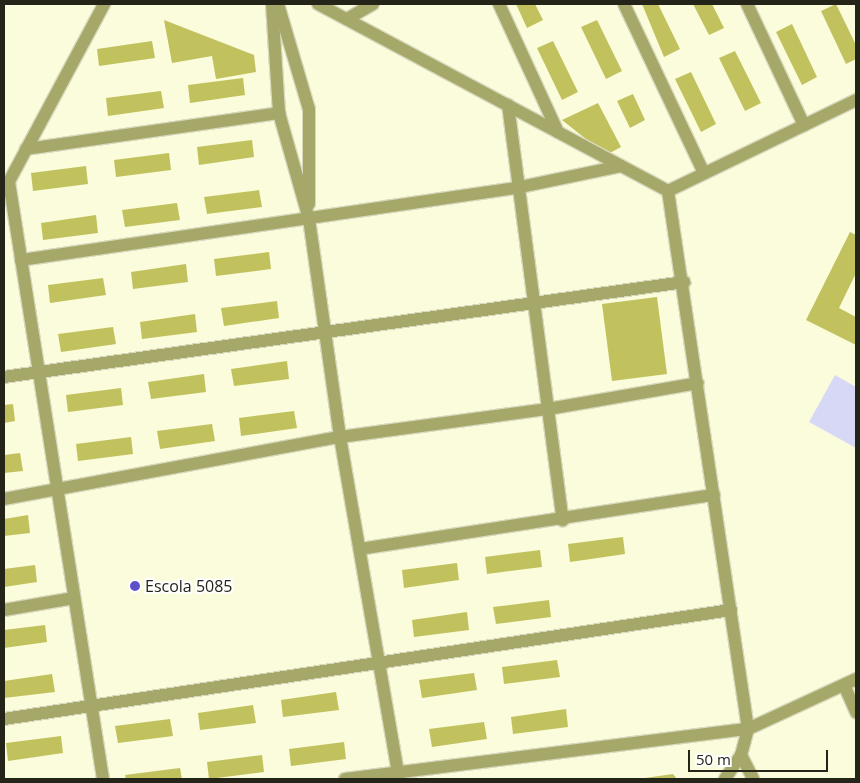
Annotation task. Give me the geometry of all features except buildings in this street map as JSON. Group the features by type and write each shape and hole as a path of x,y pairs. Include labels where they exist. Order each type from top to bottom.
{"street":[{"path":"103,779 21,260 6,187 104,4"},
{"path":"272,4 279,113 309,219 327,333 340,437 398,775"},
{"path":"278,4 308,109 309,219"},
{"path":"318,4 668,191"},
{"path":"347,19 373,4"},
{"path":"499,4 558,132"},
{"path":"624,4 703,171"},
{"path":"747,4 804,125"},
{"path":"668,191 703,171 856,100"},
{"path":"508,105 516,188 564,520"},
{"path":"26,149 279,113"},
{"path":"21,260 516,188 621,166"},
{"path":"668,191 684,282 748,729 741,755 725,779"},
{"path":"4,377 532,305 684,282"},
{"path":"4,499 340,437 548,410 698,383"},
{"path":"360,549 564,520 714,495"},
{"path":"4,610 74,598"},
{"path":"4,719 378,666 731,610"},
{"path":"345,779 398,775 748,729 856,679"},
{"path":"844,685 856,712"},
{"path":"741,755 752,779"}],"shaded area":[{"path":"835,375 856,387 856,448 809,422"}],"place":[{"name":"Escola 5085","path":"135,586"}]}
